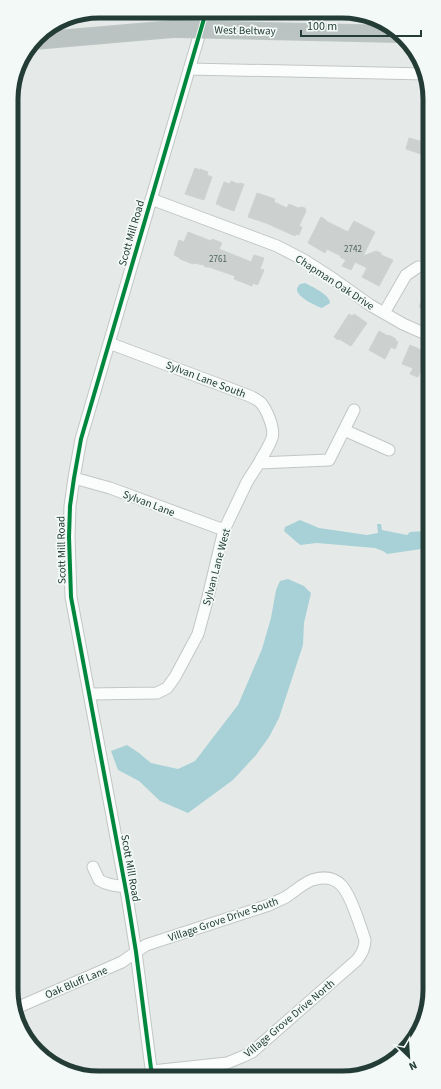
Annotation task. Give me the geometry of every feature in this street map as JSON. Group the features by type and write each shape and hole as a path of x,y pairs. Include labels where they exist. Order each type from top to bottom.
{"highway":[{"name":"West Beltway","path":"54,32 173,29 389,34"},
{"path":"44,40 173,29"}],"street":[{"name":"Scott Mill Road","path":"152,1071 136,952 125,887 71,597 69,537 70,506 82,439 150,199 204,18"},
{"path":"189,69 419,74"},
{"name":"Chapman Oak Drive","path":"150,199 277,246 304,260 370,305 403,324 423,332"},
{"path":"384,313 406,275 418,267"},
{"name":"Sylvan Lane South","path":"109,343 240,392 256,399 261,403 266,410 273,428 273,437 259,463"},
{"path":"259,463 329,460 354,410"},
{"path":"344,430 389,450"},
{"name":"Sylvan Lane West","path":"88,694 157,693 167,688 175,677 198,634 224,530 247,482 259,463"},
{"name":"Sylvan Lane","path":"74,478 110,488 224,530"},
{"path":"93,867 101,882 125,887"},
{"name":"Village Grove Drive South","path":"136,952 146,946 269,905 310,881 320,878 330,879"},
{"name":"Village Grove Drive North","path":"172,1071 227,1063 252,1052 362,954 365,946 365,940 350,898 346,889 340,883 330,879"},
{"name":"Oak Bluff Lane","path":"20,1006 122,962 136,952"}],"water":[{"path":"305,283 324,294 330,303 322,308 303,298 297,289 300,284"},
{"path":"300,520 319,528 367,535 378,533 377,524 381,524 382,530 407,535 410,532 423,531 423,549 387,554 375,548 317,543 300,545 284,531 285,527"},
{"path":"288,579 304,586 311,593 304,623 303,645 279,718 269,737 256,755 233,780 188,813 160,801 139,781 118,770 111,751 127,745 151,763 178,769 195,761 238,705 262,649 271,618 276,590 280,581"}],"building":[{"path":"409,138 423,142 423,155 406,149"},
{"path":"195,168 208,172 207,175 212,177 204,200 185,194"},
{"path":"231,181 238,184 244,184 234,211 216,204 224,182 230,184"},
{"path":"257,193 275,199 274,202 287,208 289,204 298,208 305,208 306,211 299,226 302,227 299,235 296,234 295,236 248,217"},
{"path":"321,217 348,232 354,221 375,232 363,256 376,251 393,260 379,286 362,277 367,268 355,262 351,270 342,266 346,260 340,257 341,256 327,249 325,253 308,243"},
{"path":"188,232 211,241 212,239 222,243 219,249 251,262 254,255 264,258 260,269 264,270 258,284 253,283 252,286 234,279 235,276 205,267 204,265 193,264 174,255 179,240 184,242"},
{"path":"423,298 423,309 419,307"},
{"path":"349,314 352,316 354,314 367,323 351,346 334,337"},
{"path":"379,331 396,339 395,340 398,342 395,349 391,347 385,359 369,350"},
{"path":"410,345 423,351 423,365 418,377 410,374 413,368 402,364"}],"cycle path":[{"path":"151,1071 127,896 71,597 69,537 70,506 81,439 204,18"}]}
